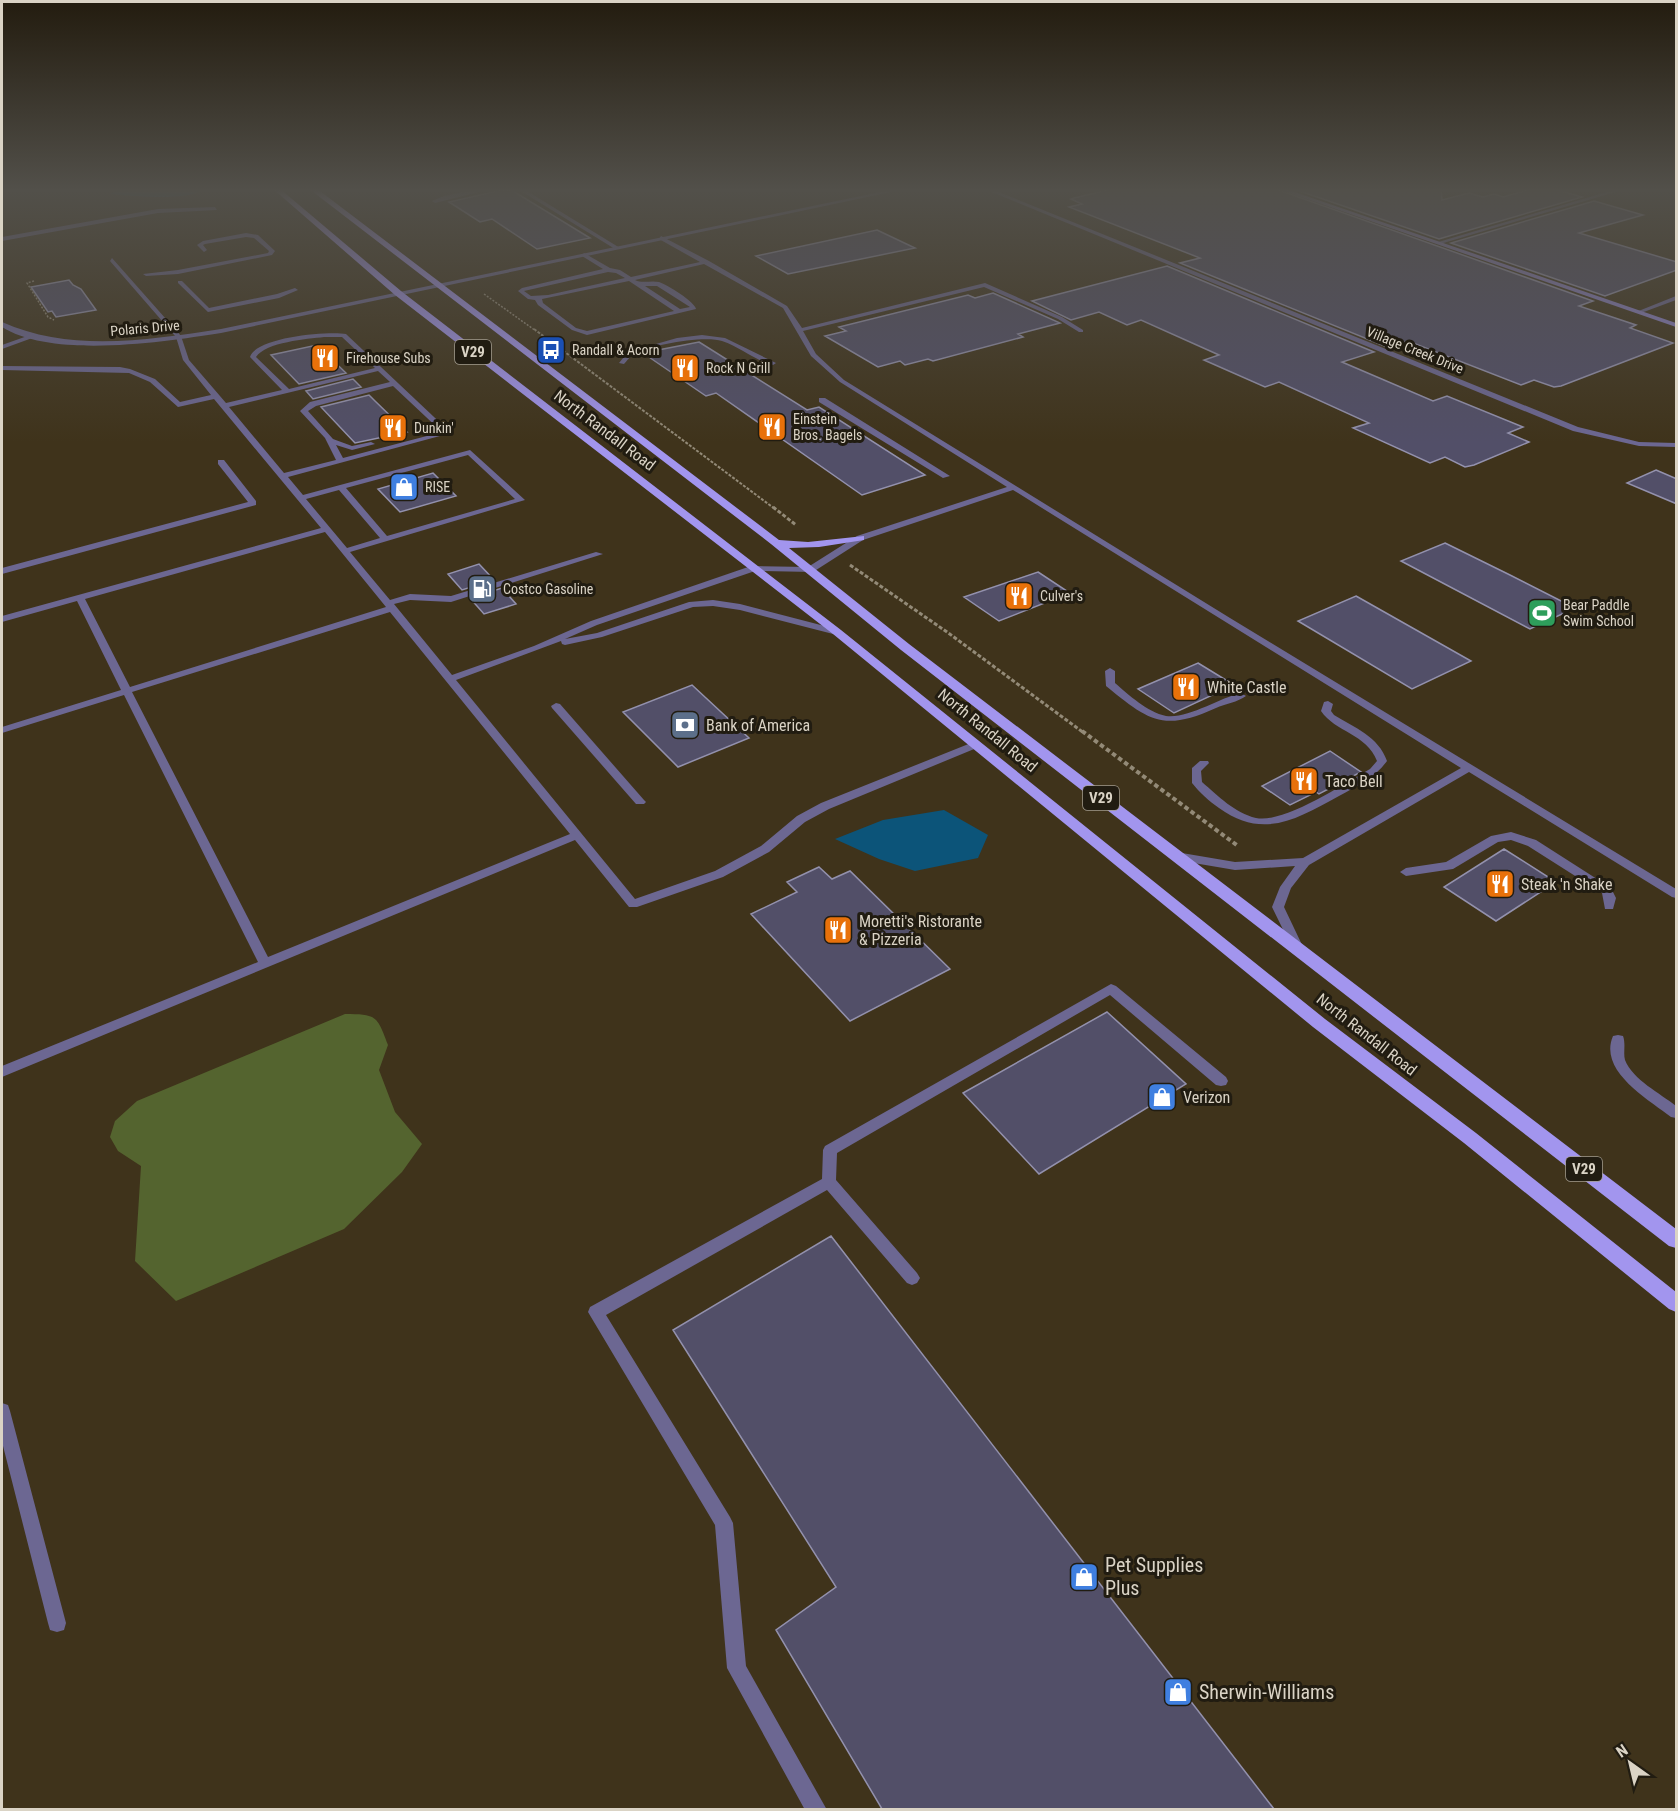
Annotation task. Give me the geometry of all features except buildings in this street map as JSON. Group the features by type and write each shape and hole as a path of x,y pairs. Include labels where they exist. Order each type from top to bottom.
{"main road":[{"name":"North Randall Road","path":"374,273 547,410 837,632 1319,1023 1470,1138 1677,1303"},
{"name":"North Randall Road","path":"421,273 775,542 1176,856 1677,1240"},
{"path":"775,542 793,546 860,538"}],"street":[{"path":"123,273 179,337 186,360 633,904 719,874 758,854 801,819 825,806 975,745"},
{"path":"146,274 170,273"},
{"name":"Polaris Drive","path":"2,324 9,329 33,336 89,344 179,337 498,273"},
{"path":"598,273 522,291 526,296 538,298 660,273"},
{"path":"622,273 680,312"},
{"path":"725,273 785,307 800,330 808,348 824,368 1012,488 1677,894"},
{"name":"Village Creek Drive","path":"1192,273 1576,429 1640,444 1677,445"},
{"path":"1524,273 1677,325"},
{"path":"180,282 208,310 279,296 295,290"},
{"path":"538,298 540,304 574,329 587,333 694,308 658,284 638,284"},
{"path":"800,330 985,285 1060,318 1081,331"},
{"path":"1639,312 1677,298"},
{"path":"282,476 447,433 344,335 325,334 265,346 257,350 254,358 287,391"},
{"path":"2,347 33,336"},
{"path":"622,363 630,353 705,336 722,339 758,360 773,363"},
{"path":"2,368 120,369 158,382 178,405 216,396"},
{"path":"224,406 380,369"},
{"path":"340,460 329,440 304,411 307,407 395,383"},
{"path":"822,399 946,476"},
{"path":"329,440 352,448 440,426"},
{"path":"301,498 470,452 521,500 344,551"},
{"path":"2,571 253,503 221,462"},
{"path":"341,488 386,539"},
{"path":"449,679 537,648 594,623 754,568 810,570 860,538 1012,488"},
{"path":"2,619 326,529"},
{"path":"2,730 390,606 410,597 452,599 598,554"},
{"path":"79,597 266,964"},
{"path":"537,648 599,635 692,604 713,603 740,607 837,632"},
{"path":"1110,671 1110,684 1118,691 1152,714 1169,720 1186,716 1224,699 1241,696"},
{"path":"1204,763 1196,770 1197,783 1233,811 1247,819 1260,822 1284,819 1374,771 1383,761 1378,749 1370,742 1330,717 1326,711 1328,704"},
{"path":"556,705 640,802"},
{"path":"1298,949 1278,907 1286,887 1305,862 1469,768"},
{"path":"2,1072 577,835"},
{"path":"1406,872 1449,866 1495,839 1511,836 1532,843 1607,891 1610,898 1609,906"},
{"path":"1176,856 1236,866 1305,862"},
{"path":"912,1278 829,1182 830,1150 1111,989 1221,1081"},
{"path":"1618,1040 1618,1060 1630,1078 1677,1113"},
{"path":"817,1809 738,1668 724,1523 596,1312 829,1182"},
{"path":"2,1411 57,1623"}],"path":[{"path":"34,281 27,283 48,317 54,320"},
{"path":"482,292 824,544"},
{"path":"834,553 947,632 1244,850"}],"green space":[{"path":"345,1014 370,1016 378,1022 388,1045 379,1070 395,1112 422,1144 402,1172 344,1229 176,1301 135,1261 141,1166 118,1151 110,1137 115,1121 137,1101"}],"water":[{"path":"944,810 988,835 978,858 915,871 879,859 835,839 883,820"}],"place":[{"name":"Randall & Acorn","path":"551,350"},
{"name":"Firehouse Subs","path":"325,358"},
{"name":"Rock N Grill","path":"685,368"},
{"name":"Einstein Bros. Bagels","path":"772,427"},
{"name":"Dunkin'","path":"393,428"},
{"name":"RISE","path":"404,487"},
{"name":"Costco Gasoline","path":"482,589"},
{"name":"Culver's","path":"1019,596"},
{"name":"Bear Paddle Swim School","path":"1542,613"},
{"name":"White Castle","path":"1186,687"},
{"name":"Bank of America","path":"685,725"},
{"name":"Taco Bell","path":"1304,781"},
{"name":"Steak 'n Shake","path":"1500,884"},
{"name":"Moretti's Ristorante & Pizzeria","path":"838,930"},
{"name":"Verizon","path":"1162,1097"},
{"name":"Pet Supplies Plus","path":"1084,1577"},
{"name":"Sherwin-Williams","path":"1178,1692"}]}
